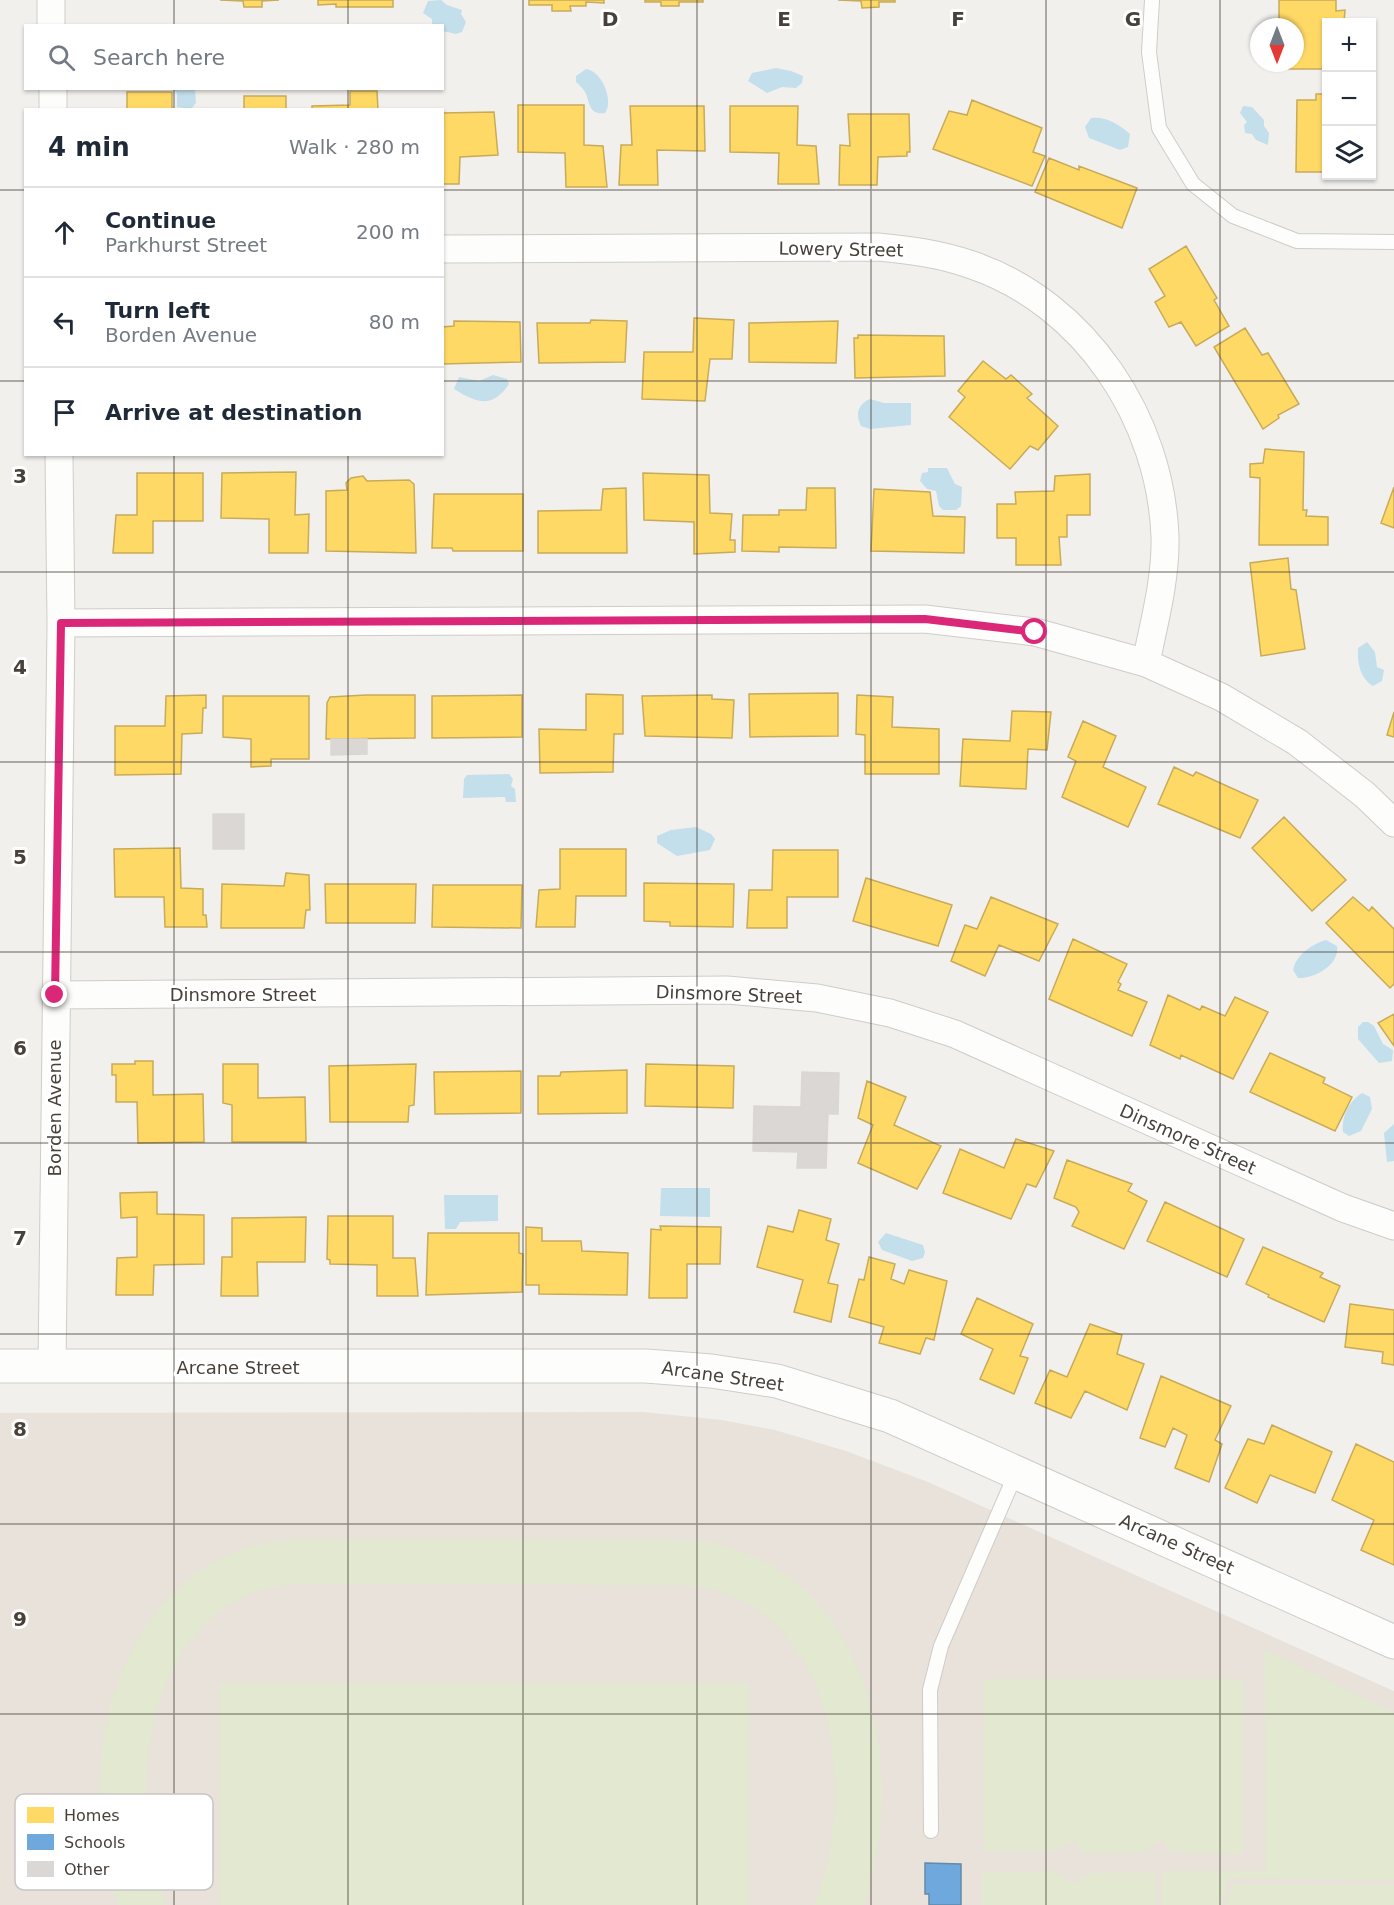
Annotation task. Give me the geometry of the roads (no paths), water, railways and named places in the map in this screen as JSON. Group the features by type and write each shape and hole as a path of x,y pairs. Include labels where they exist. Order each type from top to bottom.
{"street":[{"path":"51,0 51,24"},
{"path":"53,90 53,108"},
{"name":"Lowery Street","path":"444,249 878,247 924,252 973,265 1028,292 1075,329 1113,374 1141,425 1158,478 1165,538 1163,570 1146,663"},
{"name":"Borden Avenue","path":"52,1366 61,623 59,456"},
{"path":"61,623 925,619 1035,632 1146,663 1221,697 1297,742 1365,795 1394,824"},
{"name":"Dinsmore Street","path":"55,995 727,990 817,998 890,1013 955,1034 1343,1208 1394,1226"},
{"name":"Arcane Street","path":"0,1366 646,1366 711,1371 777,1381 890,1416 1394,1641"}],"lane":[{"path":"1152,0 1149,52 1159,128 1193,184 1233,216 1297,241 1394,242"},
{"path":"931,1831 930,1690 940,1646 1016,1473"}],"water":[{"path":"441,0 447,5 462,10 461,14 466,22 462,32 456,34 444,31 444,24 432,24 432,19 423,13 428,1"},
{"path":"776,68 803,76 802,83 796,88 782,87 767,93 748,81 752,73"},
{"path":"586,69 597,75 605,87 608,101 605,113 593,111 585,92 576,82 576,76"},
{"path":"174,90 195,90 196,103 192,108 177,107 177,93"},
{"path":"1243,106 1252,107 1264,120 1264,126 1269,133 1268,145 1256,140 1252,134 1245,133 1244,125 1247,122 1240,113"},
{"path":"1091,118 1107,120 1126,130 1130,134 1128,147 1120,150 1089,138 1085,127"},
{"path":"493,375 507,379 509,384 503,392 490,400 470,398 454,389 459,377 479,381"},
{"path":"870,399 884,403 911,403 911,425 870,429 861,426 858,417 860,407"},
{"path":"928,468 947,468 955,484 962,487 961,506 956,510 943,510 939,506 936,491 927,489 920,481 922,473 928,472"},
{"path":"1367,642 1375,652 1377,667 1384,670 1382,681 1373,686 1362,674 1358,659 1358,648"},
{"path":"509,774 513,779 511,786 515,789 516,802 506,802 505,797 463,798 464,779 467,775"},
{"path":"696,827 711,834 715,839 710,850 677,856 657,843 657,836 671,830"},
{"path":"1326,940 1337,946 1337,953 1330,965 1311,976 1298,978 1293,970 1297,960 1310,947"},
{"path":"1363,1022 1374,1026 1383,1044 1393,1050 1392,1061 1379,1063 1358,1039 1358,1027"},
{"path":"1362,1093 1370,1097 1372,1109 1361,1131 1349,1136 1343,1132 1345,1115 1353,1100"},
{"path":"1394,1124 1394,1161 1387,1162 1384,1133"},
{"path":"661,1188 710,1188 710,1217 660,1216"},
{"path":"444,1195 498,1195 498,1221 460,1222 456,1229 445,1229"},
{"path":"886,1233 923,1245 925,1252 923,1258 912,1261 882,1250 878,1242"}]}
